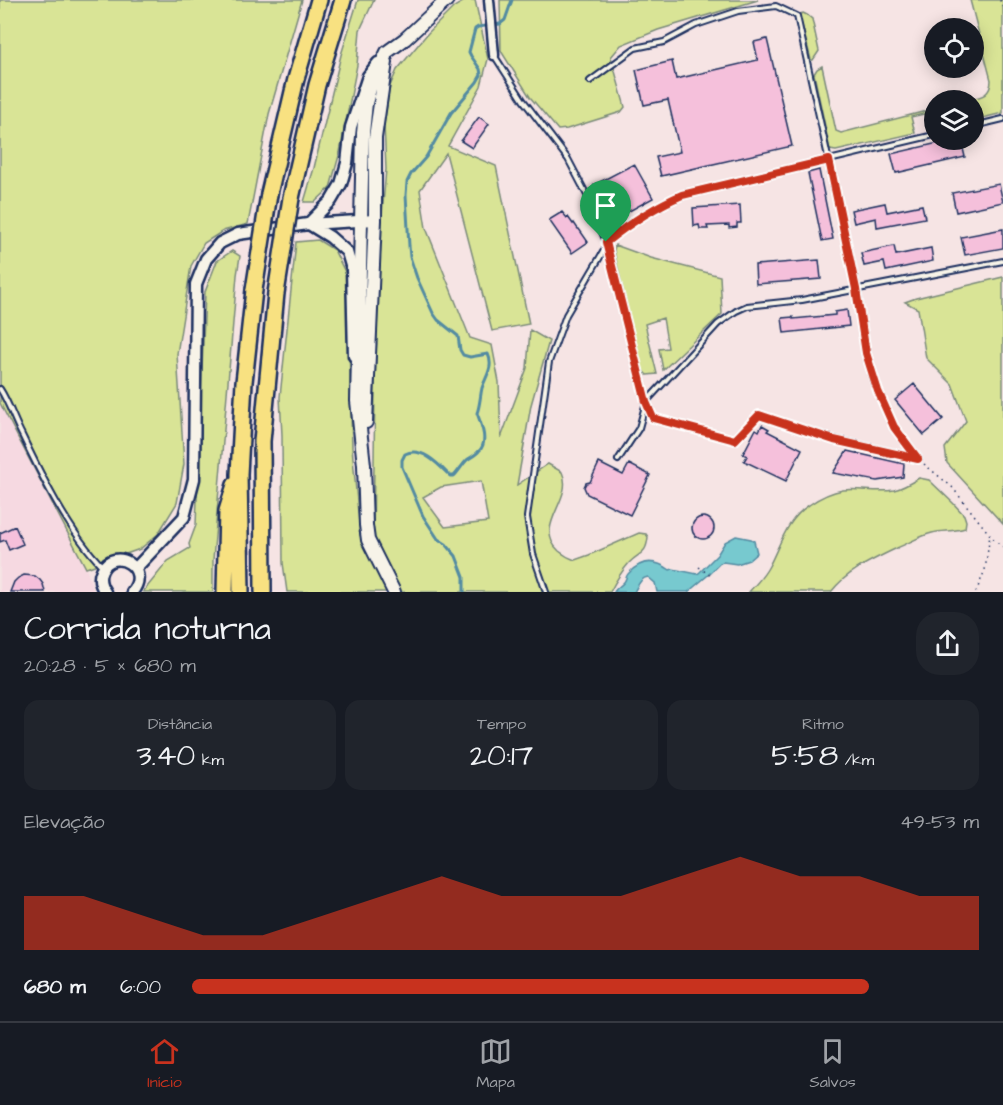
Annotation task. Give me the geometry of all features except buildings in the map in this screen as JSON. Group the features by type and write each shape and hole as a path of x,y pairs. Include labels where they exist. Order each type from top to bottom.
{"highway":[{"path":"241,592 239,474 244,382 254,290 270,194 296,79 319,0"},
{"path":"263,592 262,441 276,294 291,198 317,86 343,0"},
{"path":"225,592 227,511 239,474"}],"main road":[{"path":"394,592 368,540 364,465 357,401 363,133 370,85 387,52 405,39 447,0"},
{"path":"364,465 375,220 375,138 387,52"}],"street":[{"path":"489,0 495,55"},
{"path":"308,224 331,201 341,184 347,163 351,127 368,76 387,52"},
{"path":"135,569 184,517 194,479 196,284 206,259 220,243 238,234 308,224 375,220"},
{"path":"308,224 330,237 347,252 352,269 352,340 357,401"},
{"path":"105,592 99,579 103,567 113,560 120,559 131,564 138,575 138,582 132,592"}],"lane":[{"path":"590,81 635,48 664,42 696,25 738,11 776,6 797,16 856,289 866,353 878,391 894,427 918,459"},
{"path":"495,55 523,100 568,159 590,201 606,242 646,402 653,418 735,440 759,415 834,440 918,459"},
{"path":"984,124 1003,119"},
{"path":"546,592 532,554 527,517 549,362 566,315 606,247 606,242 662,203 682,195 924,137"},
{"path":"618,460 639,428 646,402 718,324 736,311 747,306 802,300 1003,261"},
{"path":"0,389 36,466 70,524 93,557 103,567"}],"path":[{"path":"1000,0 1003,11"},
{"path":"918,459 952,487 1003,548"},
{"path":"976,592 985,570 990,535"},
{"path":"699,567 712,577"}],"shaded area":[{"path":"0,403 86,568 94,592 0,592"}],"green space":[{"path":"0,0 302,0 269,114 248,224 223,231 204,243 191,266 177,354 184,464 177,503 158,534 140,549 86,568 0,403"},
{"path":"358,0 374,0 360,30 357,65 340,152 330,188 315,202 304,202 341,55"},
{"path":"466,0 475,0 488,59 481,86 448,146 496,166 529,324 492,331 446,153 420,190 426,228 470,338 492,345 499,382 501,438 527,368 530,330 549,341 531,405 517,485 548,464 562,472 563,492 550,532 552,542 559,551 575,560 639,533 646,534 648,537 644,550 626,566 610,592 398,592 373,543 375,381 381,228 386,169 384,124 390,86 397,70 428,33 454,7","holes":["481,481 488,522 445,527 423,497 441,487"]},
{"path":"500,0 758,0 658,30 621,45 611,57 625,107 621,112 558,130 530,97 501,51"},
{"path":"970,0 1003,0 1003,113 984,118 984,94 989,90 991,80 984,53 984,18 975,18"},
{"path":"803,13 812,19 819,51 813,60 811,60 798,16"},
{"path":"822,66 836,131 841,133 924,112 924,114 911,117 915,133 836,151 830,150 814,74"},
{"path":"318,240 334,250 347,276 352,447 360,535 387,592 287,592 283,563 280,397 296,242"},
{"path":"615,245 651,258 720,276 722,314 663,370 659,349 668,348 663,318 645,324 657,374 647,375 640,368 614,251"},
{"path":"232,251 240,256 213,560 213,592 143,592 168,561 190,548 189,544 196,525 205,292 217,261"},
{"path":"1003,277 1003,524 947,463 945,448 966,421 952,384 926,358 918,309 905,302"},
{"path":"919,478 929,480 953,503 964,515 965,528 928,534 897,548 853,572 831,592 749,592 767,570 795,517 809,505 839,491 894,490"}],"water":[{"path":"736,536 754,541 757,553 749,560 737,564 720,563 688,592 657,592 655,583 648,577 641,581 634,592 614,592 633,569 643,564 654,563 670,570 697,574 717,555 725,542"}],"waterway":[{"path":"464,592 464,577 456,556 446,544 438,539 423,516 402,467 402,460 405,454 418,453 430,458 450,476 454,476 467,460 478,452 484,438 477,413 482,388 490,367 490,359 488,354 470,357 463,355 458,336 433,313 410,257 407,182 426,157 451,113 481,75 480,69 469,52 475,29 500,24 505,20 512,0"}],"route":[{"path":"829,160 856,289 866,353 878,391 894,427 918,459 834,440 759,415 735,440 653,418 646,402 606,242 662,203 682,195 829,160"}]}
